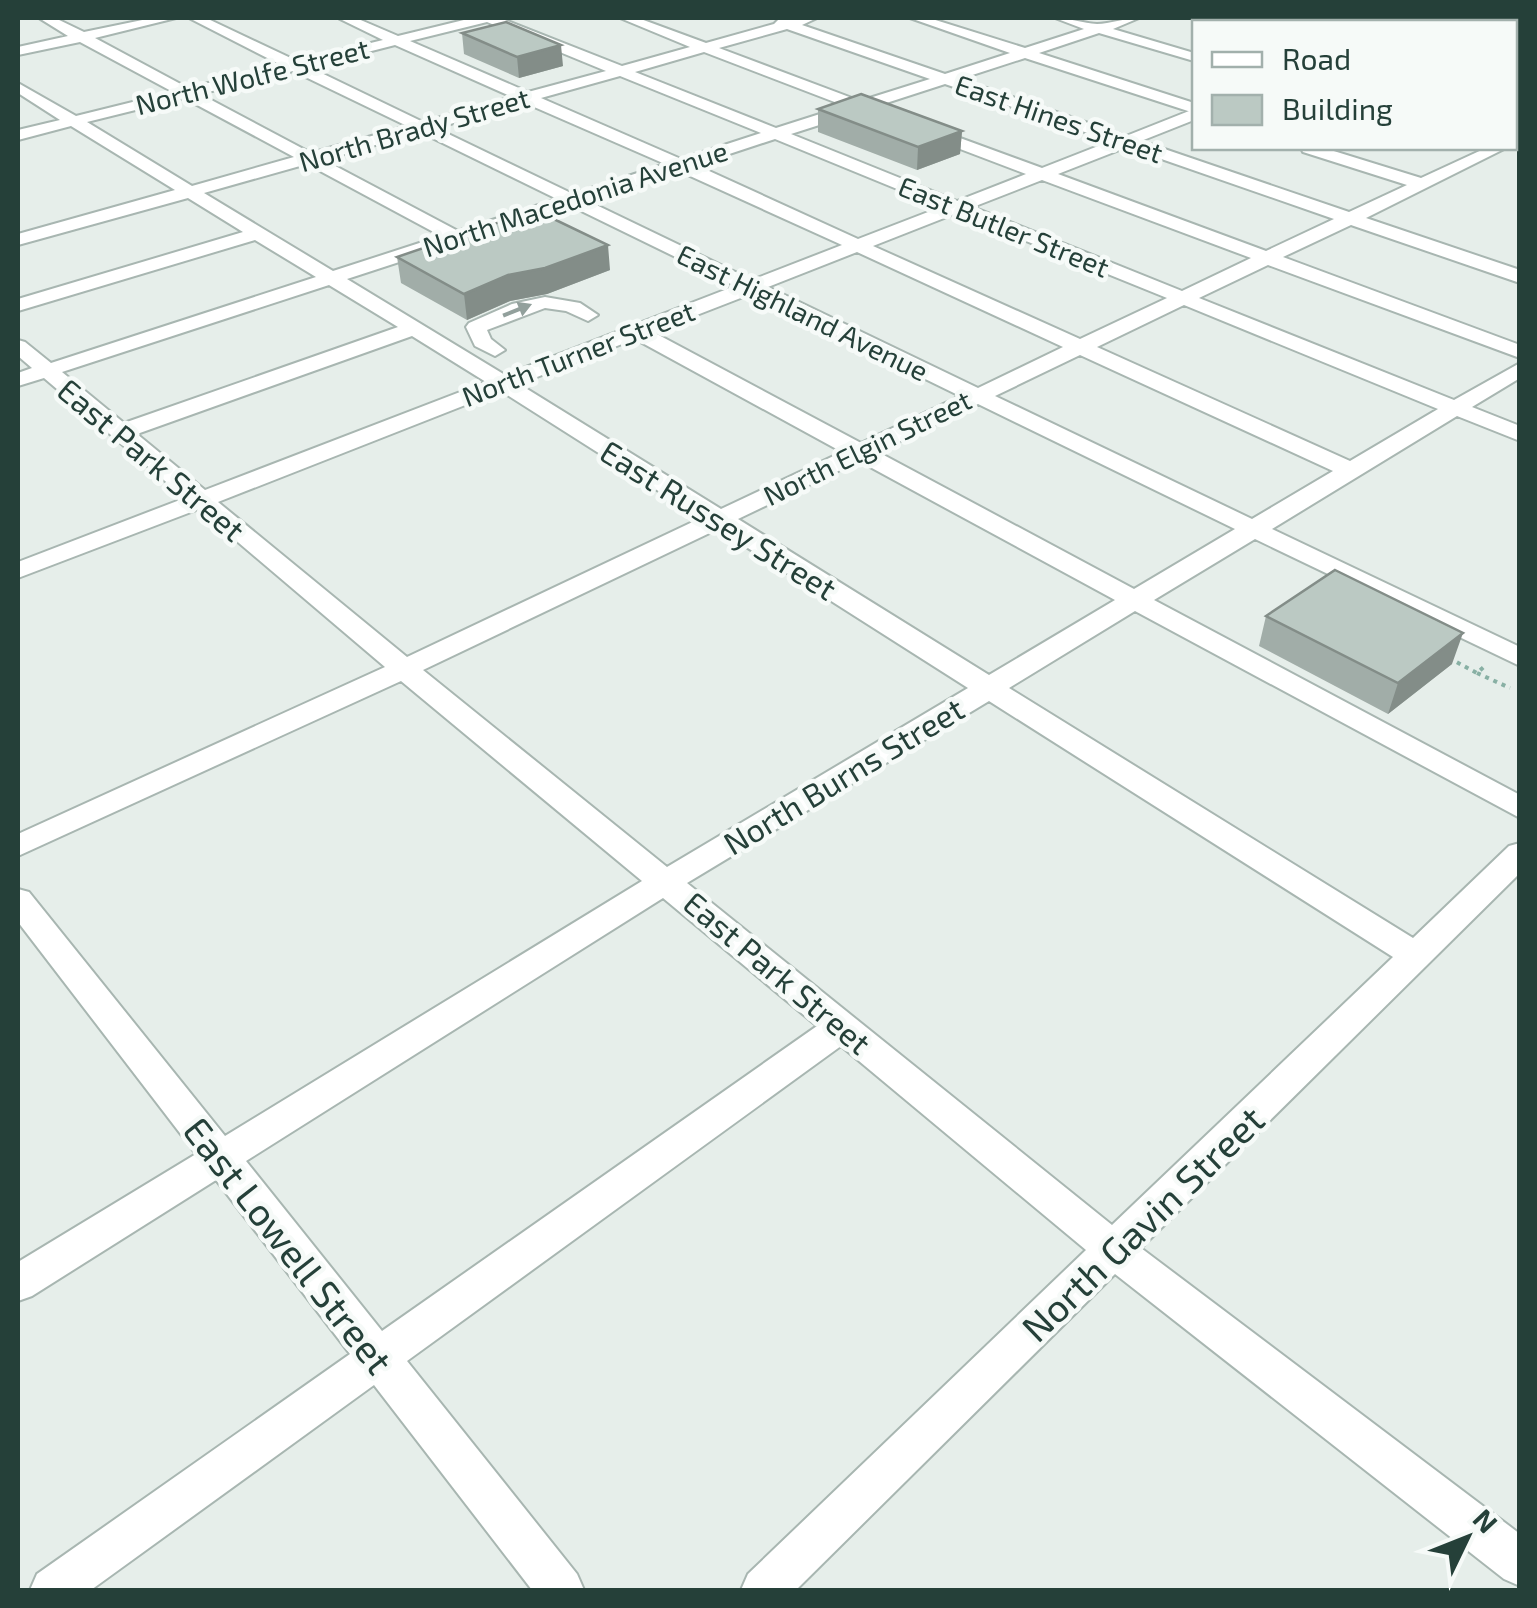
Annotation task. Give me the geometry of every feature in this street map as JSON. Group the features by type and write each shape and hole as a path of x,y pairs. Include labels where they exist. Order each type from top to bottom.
{"street":[{"path":"46,18 454,236"},
{"path":"18,52 169,18"},
{"name":"East Highland Avenue","path":"196,18 1520,658"},
{"path":"344,18 682,165 1350,470"},
{"name":"North Wolfe Street","path":"18,135 488,18"},
{"name":"East Butler Street","path":"488,18 1520,434"},
{"path":"627,18 1520,352"},
{"name":"East Hines Street","path":"768,18 1520,277"},
{"name":"North Brady Street","path":"18,240 810,18"},
{"path":"917,18 1192,111"},
{"path":"1062,18 1192,56"},
{"name":"North Macedonia Avenue","path":"18,380 1132,18"},
{"name":"East Russey Street","path":"19,89 503,383 1418,957"},
{"name":"North Turner Street","path":"18,572 1044,174 1192,113"},
{"path":"1315,150 1421,184"},
{"name":"North Elgin Street","path":"18,846 404,669 1493,150"},
{"path":"18,305 258,233"},
{"path":"495,350 482,342 476,327 546,299 570,304 588,315"},
{"path":"122,430 412,328"},
{"path":"636,331 1520,808"},
{"name":"East Park Street","path":"18,346 404,669 1114,1250 1520,1563"},
{"name":"North Burns Street","path":"18,1283 667,881 1520,369"},
{"name":"North Gavin Street","path":"764,1590 1520,854"},
{"name":"East Lowell Street","path":"18,900 561,1590"},
{"path":"54,1590 843,1026"}],"path":[{"path":"1448,658 1510,688"},
{"path":"1477,673 1488,664"}],"building":[{"path":"506,22 561,45 517,57 462,33"},
{"path":"861,94 962,131 918,147 818,109"},
{"path":"535,210 608,245 545,268 508,275 464,294 397,257"},
{"path":"1335,570 1463,633 1398,683 1266,616"}]}
